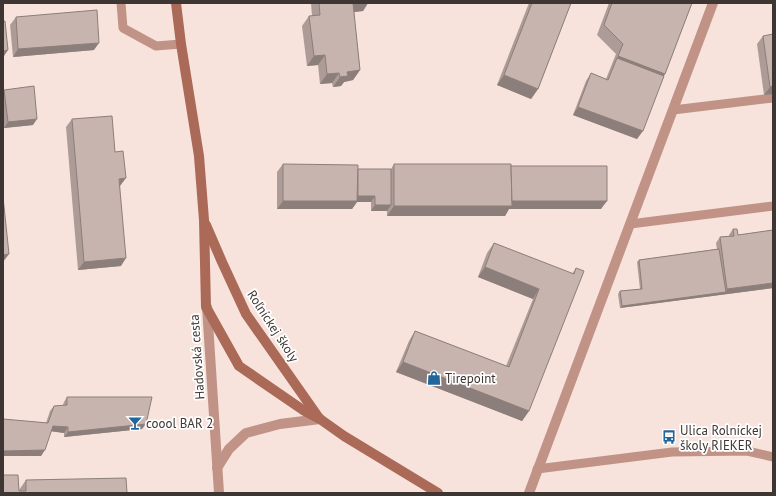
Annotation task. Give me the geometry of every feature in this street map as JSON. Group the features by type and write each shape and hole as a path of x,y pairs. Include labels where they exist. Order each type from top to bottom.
{"main road":[{"name":"Hadovská cesta","path":"176,3 199,156 204,220 206,307"},
{"name":"Roľníckej školy","path":"204,220 246,314 320,419"},
{"name":"Roľníckej školy","path":"206,307 239,366 303,410 320,419 344,436 438,493"}],"street":[{"path":"529,493 713,3"},
{"name":"Hadovská cesta","path":"206,307 219,493"},
{"path":"217,468 229,449 246,432 280,424 320,419"}],"lane":[{"path":"121,3 123,28 156,46 181,44"},
{"path":"672,110 773,98"},
{"path":"630,224 773,206"},
{"path":"537,469 672,452 747,451 773,457"}],"building":[{"path":"319,3 353,3 360,70 347,72 348,76 340,77 339,73 327,74 325,55 314,56 309,16 320,15"},
{"path":"532,3 571,3 538,89 504,75"},
{"path":"612,3 692,3 665,74 618,56 623,44 604,25"},
{"path":"97,10 99,43 18,49 16,17"},
{"path":"3,21 5,21 8,50 3,51"},
{"path":"773,34 773,86 770,87 763,36"},
{"path":"617,58 664,76 643,131 578,107 591,73 608,80"},
{"path":"34,86 37,119 8,122 4,90"},
{"path":"112,116 115,152 123,151 126,178 119,179 126,258 84,262 72,119"},
{"path":"283,164 358,165 357,201 283,201"},
{"path":"394,164 511,164 512,206 394,206"},
{"path":"511,166 607,166 607,201 512,201"},
{"path":"358,169 391,169 391,205 375,205 375,196 358,196"},
{"path":"3,197 9,254 3,255"},
{"path":"733,229 737,229 738,235 773,230 773,283 727,289 720,237 734,236"},
{"path":"494,243 574,274 576,268 584,271 529,411 403,362 415,331 509,367 539,289 485,267"},
{"path":"719,249 726,292 622,306 620,291 642,289 639,260"},
{"path":"67,397 152,397 146,424 68,432 68,427 53,426 45,450 3,451 3,419 48,423 54,406 67,405"},
{"path":"3,475 18,475 19,491 26,491 26,480 126,478 127,493 3,493"}],"place":[{"name":"Tirepoint","path":"434,378"},
{"name":"coool BAR 2","path":"135,423"},
{"name":"Ulica Rolníckej školy RIEKER","path":"669,437"}]}
